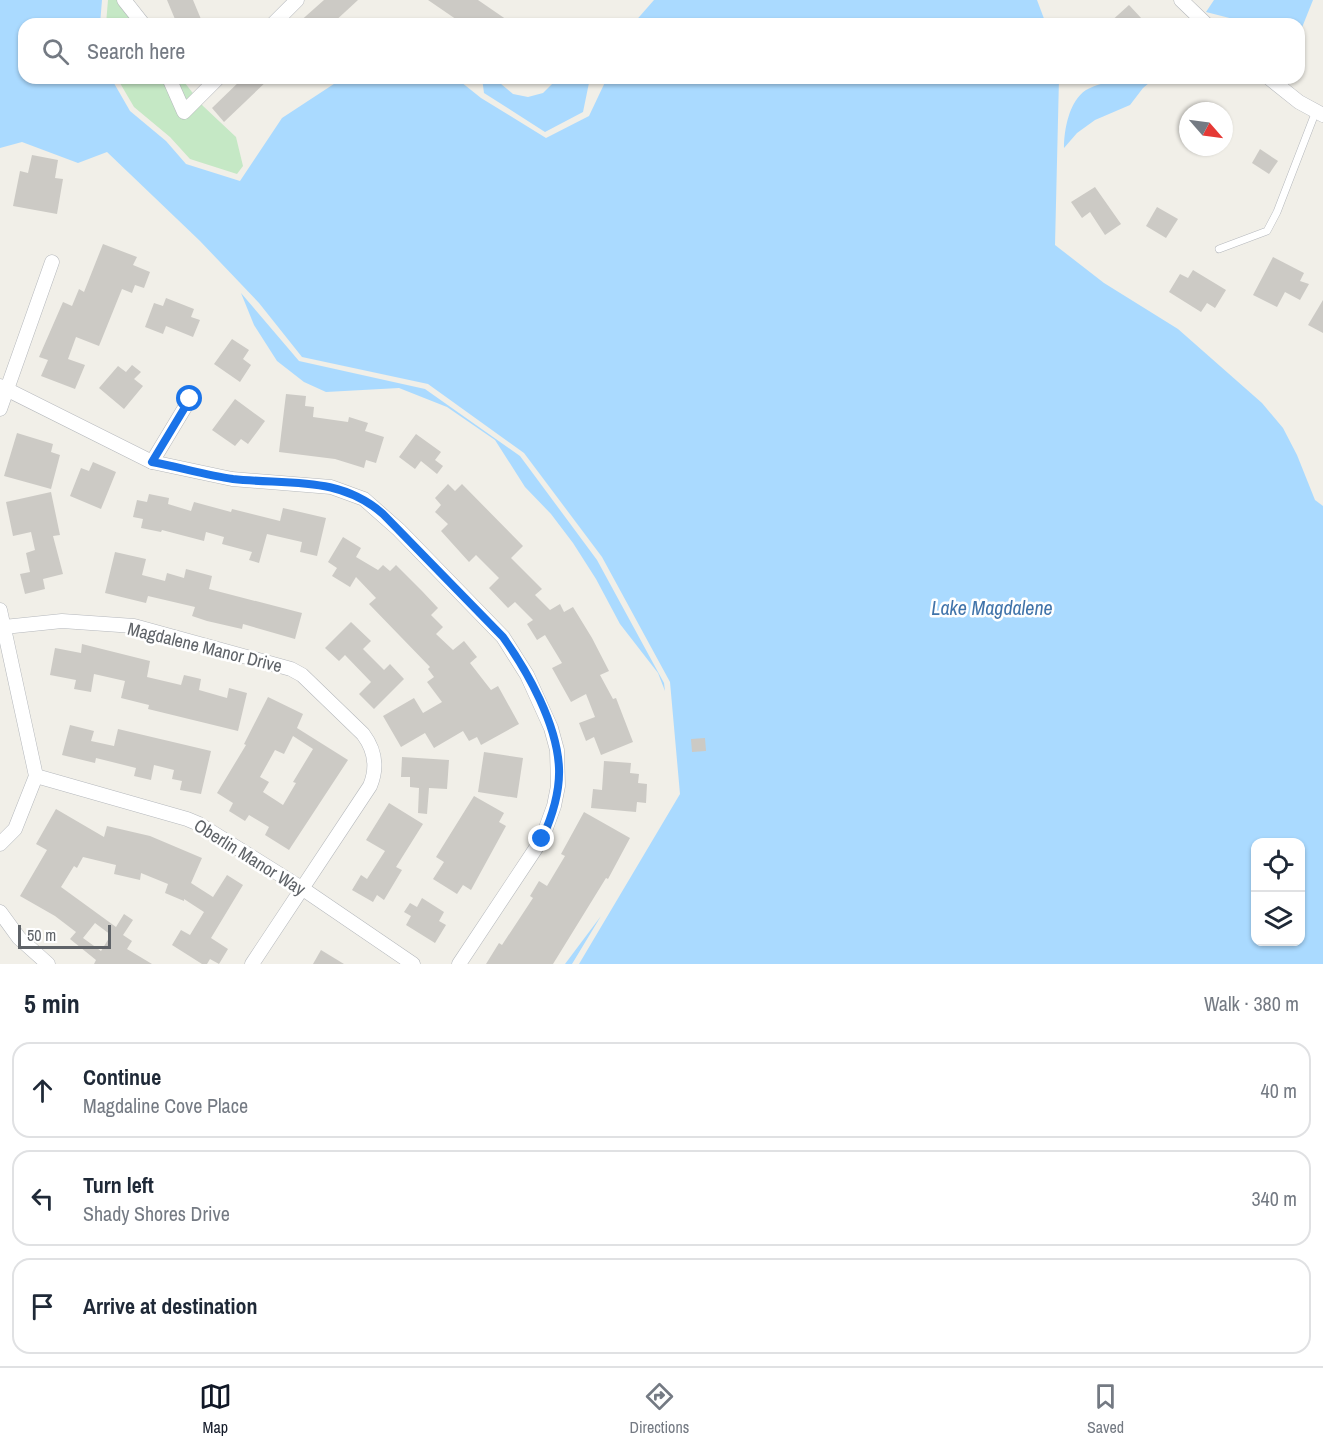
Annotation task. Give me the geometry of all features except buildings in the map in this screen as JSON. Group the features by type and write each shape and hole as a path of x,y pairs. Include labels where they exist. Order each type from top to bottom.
{"street":[{"path":"124,0 138,18"},
{"path":"279,18 297,0"},
{"path":"1181,0 1200,18"},
{"path":"172,84 184,111 212,84"},
{"path":"1276,84 1299,102 1319,113"},
{"path":"0,409 3,387 52,262"},
{"path":"3,387 152,462 232,478 331,486 364,499 383,514 480,611 515,654 551,728 557,750 558,786 554,806 542,839 459,964"},
{"path":"152,462 190,399"},
{"path":"0,610 36,776 15,829 0,844"},
{"name":"Magdalene Manor Drive","path":"4,627 62,621 134,626 291,669 302,675 363,734 372,750 374,778 252,964"},
{"name":"Oberlin Manor Way","path":"36,776 188,819 208,829 303,889 412,964"},
{"path":"0,912 20,938 48,964"}],"lane":[{"path":"1219,249 1267,231 1319,113"}],"green space":[{"path":"108,0 127,0 137,18 106,18"},
{"path":"121,84 186,84 203,106 236,137 243,166 237,174 190,159 170,137 134,107"}],"water":[{"name":"Lake Magdalene","path":"0,0 102,0 100,18 18,18 18,84 114,84 130,111 166,141 186,164 240,181 282,118 334,84 464,84 481,98 546,138 589,116 604,84 1059,84 1055,245 1104,283 1178,329 1262,403 1283,428 1297,455 1315,500 1323,506 1323,964 579,964 680,794 670,682 602,557 524,453 428,384 302,357 259,303 200,241 107,152 78,163 22,142 0,148"},
{"path":"654,0 1037,0 1044,18 638,18"},
{"path":"1214,0 1313,0 1305,20 1305,18 1230,18 1206,12"},
{"path":"483,84 501,84 513,94 528,97 543,93 552,84 589,84 583,112 545,132 484,93"},
{"path":"1101,84 1148,84 1130,105 1095,120 1077,133 1064,148 1065,133 1075,101 1090,88"},
{"path":"241,293 299,361 425,389 520,456 597,560 664,683 665,691 658,673 620,624 596,579 573,543 551,514 525,487 495,440 447,407 399,388 326,392 304,382 277,361 254,325"},
{"path":"601,916 572,964 565,964"}],"route":[{"path":"190,399 152,462 232,478 331,486 364,499 383,514 503,637 515,654 541,705 557,750 558,786 549,824 542,839"}]}
